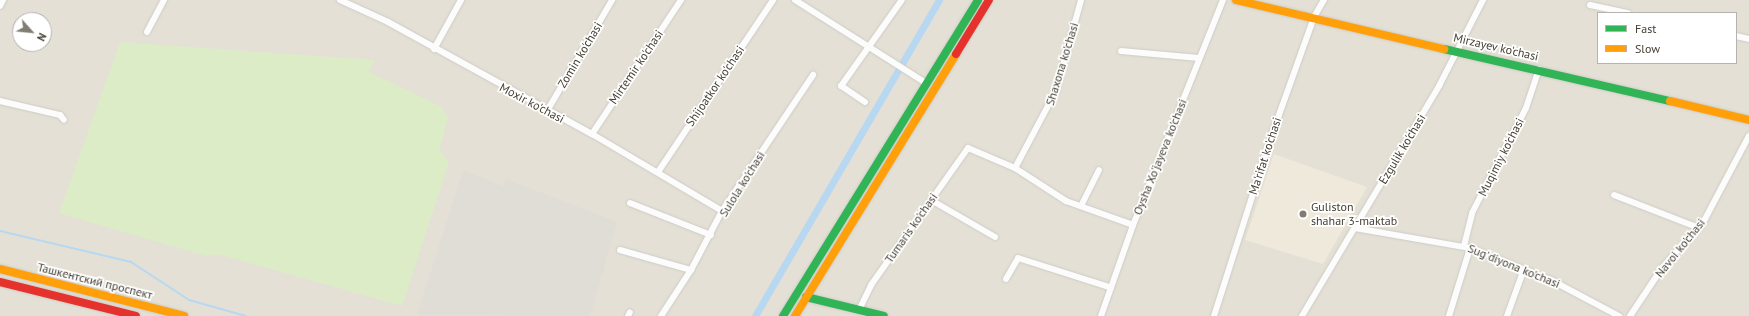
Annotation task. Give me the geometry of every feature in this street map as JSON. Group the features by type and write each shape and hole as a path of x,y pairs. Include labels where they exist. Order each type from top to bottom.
{"main road":[{"path":"783,316 978,0"},
{"path":"795,316 989,0"},
{"name":"Mirzayev ko'chasi","path":"1236,0 1540,69 1749,120"},
{"name":"Ташкентский проспект","path":"0,269 184,316"},
{"path":"0,282 136,316"},
{"path":"806,297 884,316"}],"street":[{"path":"0,6 3,0"},
{"path":"147,32 164,0"},
{"name":"Moxir ko'chasi","path":"340,0 388,22 547,111 592,134 722,211"},
{"path":"434,48 461,0"},
{"name":"Zomin ko'chasi","path":"547,111 612,0"},
{"name":"Mirtemir ko'chasi","path":"592,134 681,0"},
{"name":"Shijoatkor ko'chasi","path":"658,172 773,0"},
{"path":"795,0 926,83"},
{"path":"864,102 842,86 902,0"},
{"name":"Shaxona ko'chasi","path":"1015,168 1056,91 1081,0"},
{"name":"Oysha Xo'jayeva ko'chasi","path":"1101,316 1109,288 1133,225 1223,0"},
{"name":"Ma'rifat ko'chasi","path":"1214,316 1270,140 1314,17 1324,0"},
{"name":"Ezgulik ko'chasi","path":"1302,316 1439,86 1483,0"},
{"path":"1590,5 1623,12"},
{"path":"1737,36 1749,39"},
{"path":"1121,51 1199,58"},
{"name":"Muqimiy ko'chasi","path":"1449,316 1467,247 1472,213 1526,108 1540,69"},
{"name":"Sulola ko'chasi","path":"661,316 691,270 711,235 722,211 813,75"},
{"path":"0,101 60,115 64,120"},
{"name":"Navoi ko'chasi","path":"1630,316 1662,268 1699,228 1749,136"},
{"name":"Tumaris ko'chasi","path":"859,310 871,285 968,148 1015,168"},
{"path":"1015,168 1066,201 1133,225"},
{"path":"1081,206 1099,170"},
{"path":"1614,195 1699,228"},
{"path":"931,200 995,238"},
{"path":"630,203 711,235"},
{"name":"Sug'diyona ko'chasi","path":"1355,228 1467,247 1524,269 1581,295 1619,316"},
{"path":"620,250 691,270"},
{"path":"1006,279 1018,258 1109,288"},
{"path":"1507,316 1524,269"}],"shaded area":[{"path":"0,0 1749,0 1749,316 0,316"},
{"name":"Guliston shahar 3-maktab","path":"1274,154 1367,187 1323,264 1245,240"},
{"path":"463,170 503,186 506,179 617,222 590,316 417,315"}],"green space":[{"path":"120,42 374,60 369,72 442,107 448,118 439,150 449,162 402,306 218,254 206,256 59,213"}],"waterway":[{"path":"755,316 939,0"},
{"path":"0,231 131,262 189,300 246,316"}],"traffic: fast":[{"path":"783,316 978,0"},
{"path":"1444,49 1670,101"},
{"path":"806,297 884,316"}],"traffic: slow":[{"path":"1236,0 1444,49"},
{"path":"795,316 956,54"},
{"path":"1670,101 1749,120"},
{"path":"0,269 184,316"}],"traffic: jam":[{"path":"956,54 989,0"},
{"path":"0,282 136,316"}],"place":[{"name":"Guliston shahar 3-maktab","path":"1303,214"}]}
